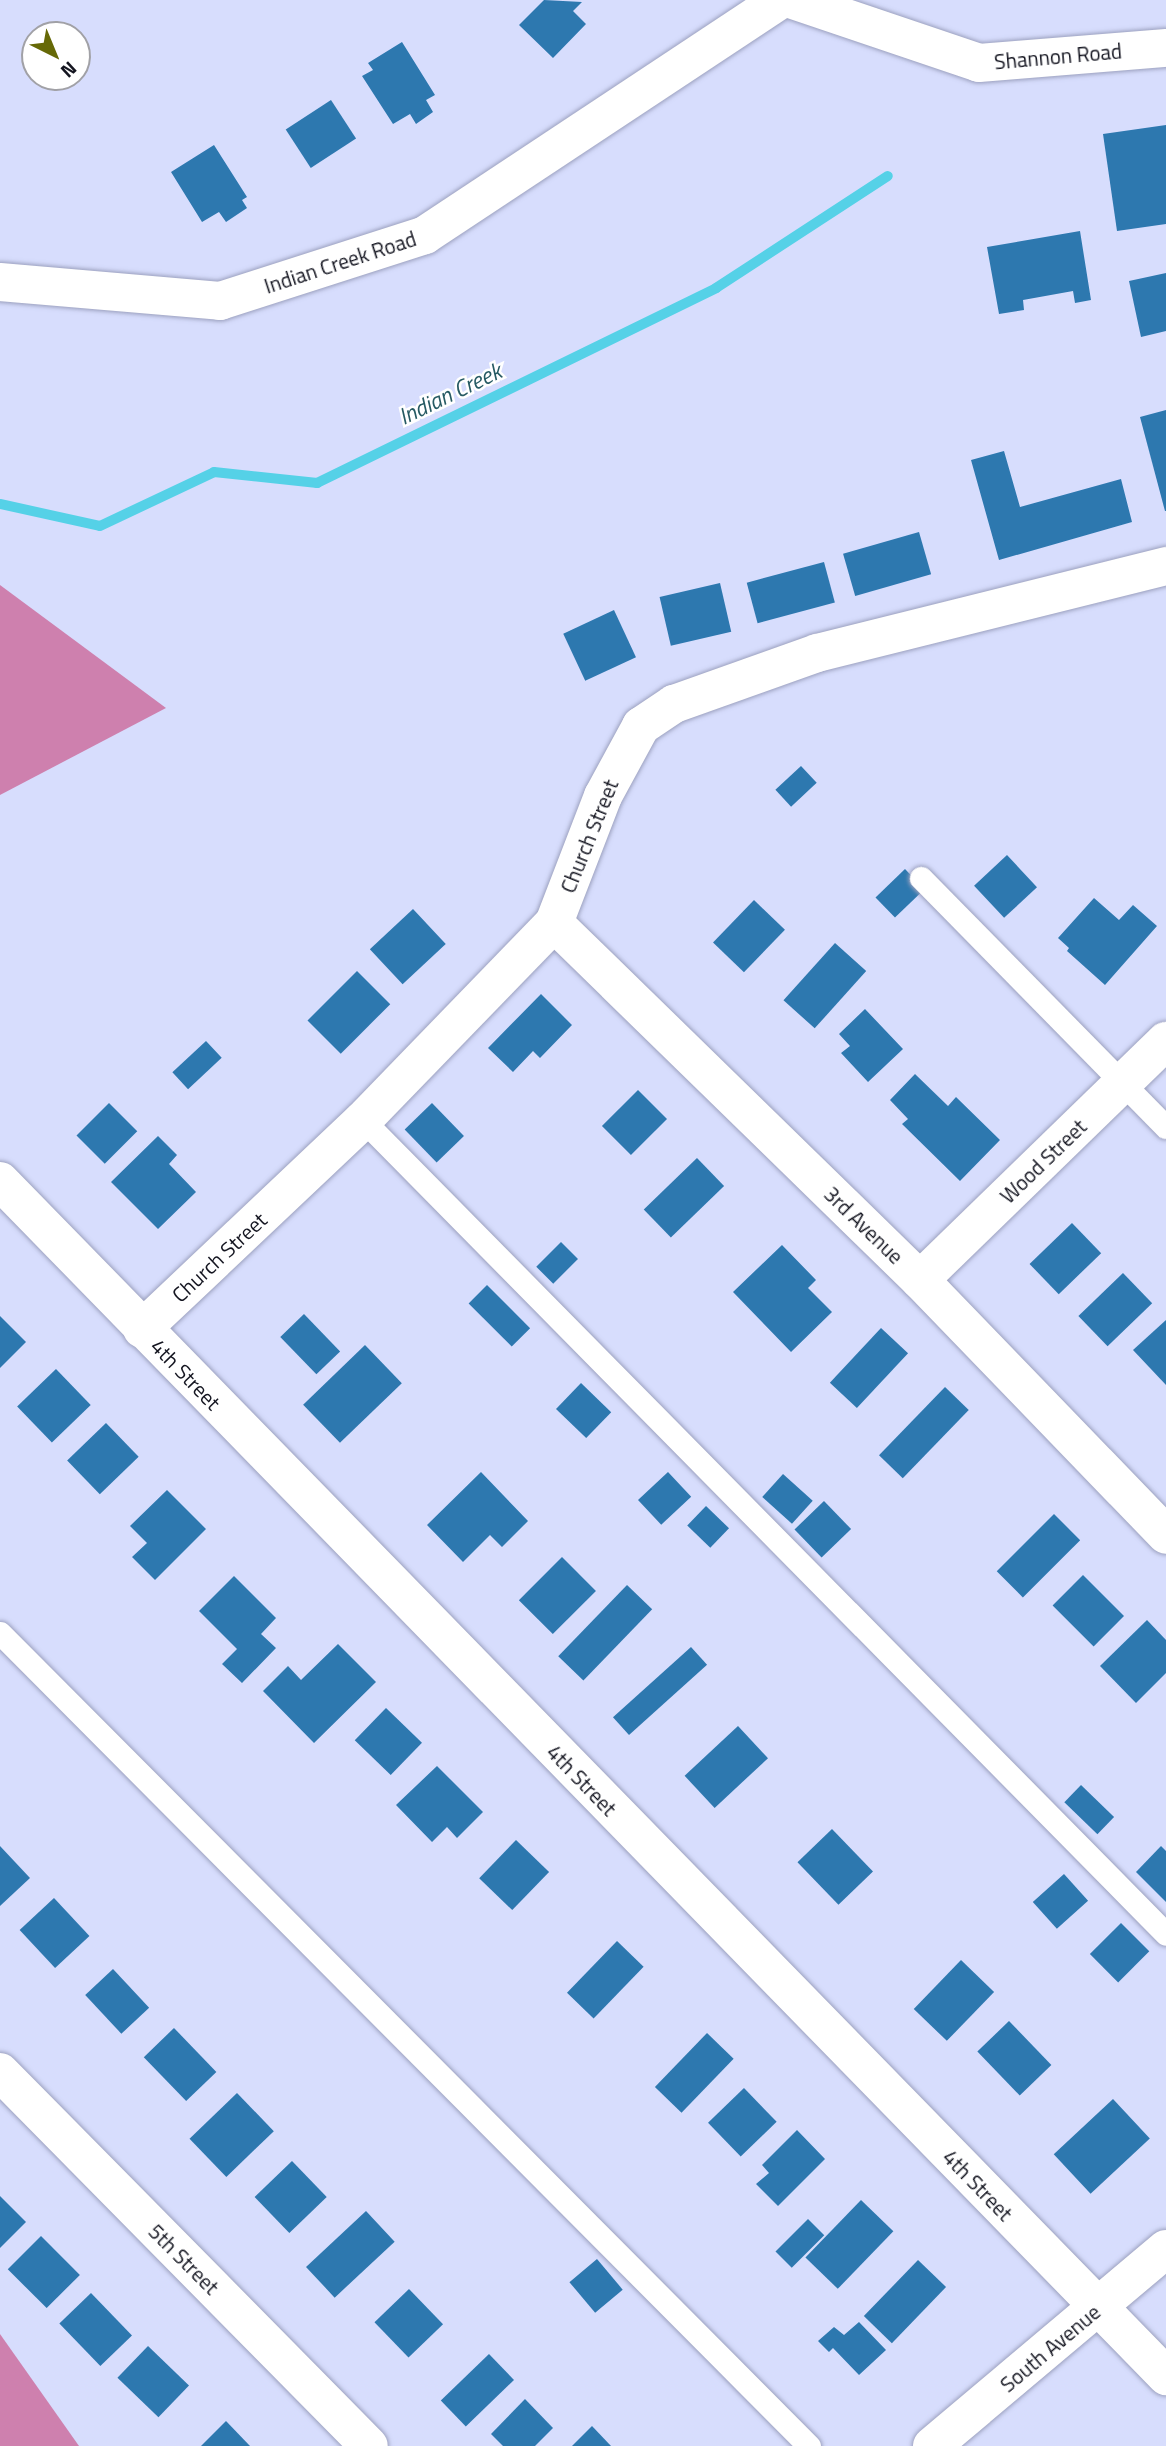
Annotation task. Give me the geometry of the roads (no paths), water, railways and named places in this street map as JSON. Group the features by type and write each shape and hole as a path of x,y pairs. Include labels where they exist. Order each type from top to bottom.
{"street":[{"name":"Indian Creek Road","path":"0,282 220,301 425,235 780,0"},
{"name":"Shannon Road","path":"793,0 978,63 1166,48"},
{"name":"Church Street","path":"142,1329 363,1120 554,923 603,796 641,726 674,704 817,653 1166,566"},
{"name":"3rd Avenue","path":"554,923 920,1280 1166,1535"},
{"name":"Wood Street","path":"920,1280 1166,1041"},
{"name":"4th Street","path":"0,1181 1166,2376"},
{"name":"5th Street","path":"0,2072 369,2446"},
{"name":"South Avenue","path":"932,2446 1166,2249"}],"lane":[{"path":"921,878 1166,1127"},
{"path":"363,1120 1166,1934"},
{"path":"0,1633 809,2446"}],"waterway":[{"name":"Indian Creek","path":"0,504 100,526 214,472 317,483 716,288 888,176"}]}
